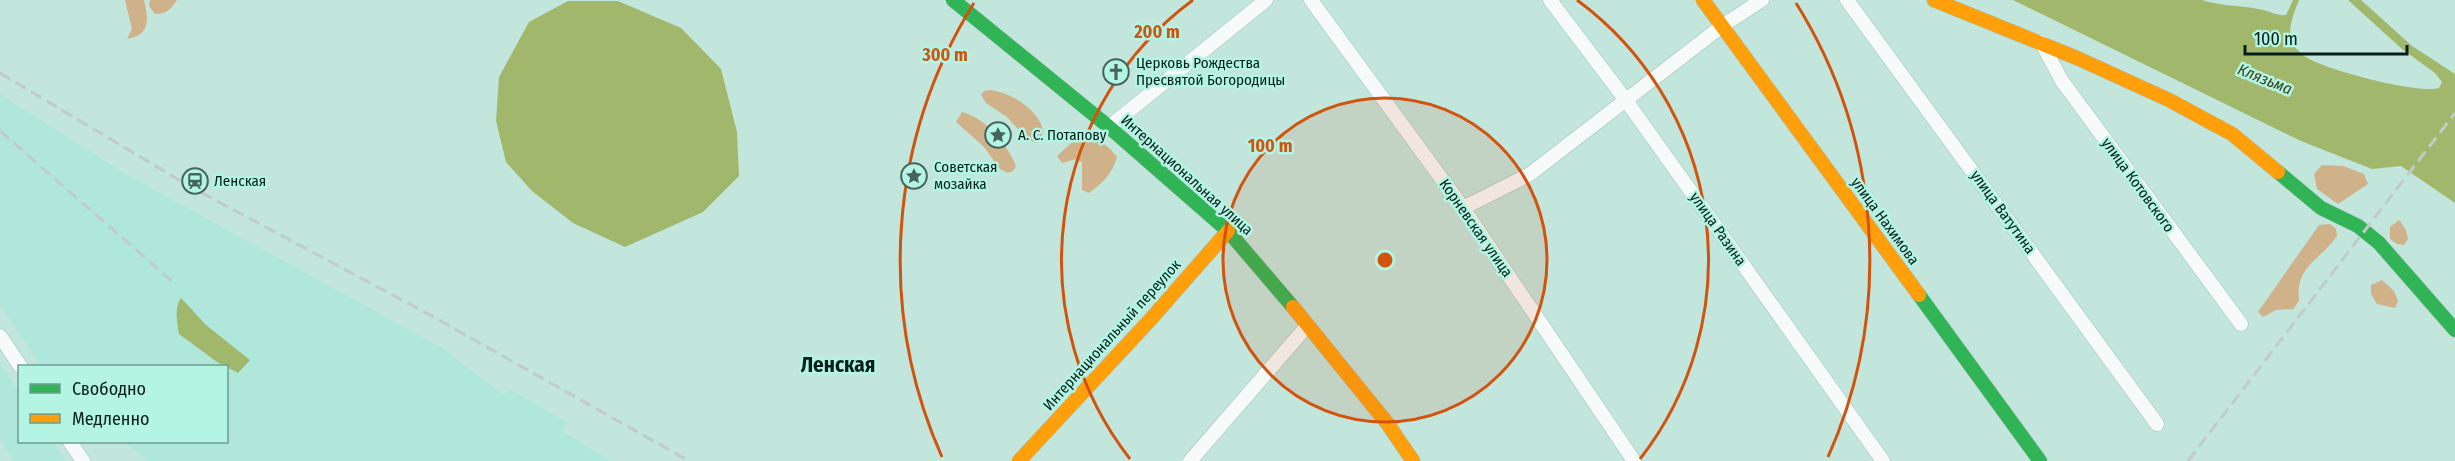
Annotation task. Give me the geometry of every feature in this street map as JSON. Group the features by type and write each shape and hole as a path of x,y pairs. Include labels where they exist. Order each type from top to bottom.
{"street":[{"name":"Интернациональная улица","path":"953,0 1109,127 1228,231 1387,423 1413,461"},
{"path":"1109,127 1266,0"},
{"name":"Корневская улица","path":"1311,0 1463,208 1634,461"},
{"name":"улица Разина","path":"1550,0 1625,99 1883,461"},
{"name":"улица Нахимова","path":"1703,0 2040,461"},
{"path":"1463,208 1530,174 1722,26 1762,0"},
{"name":"улица Ватутина","path":"1847,0 2157,424"},
{"path":"1934,0 2042,42 2169,100 2232,134 2321,208 2358,226 2379,243 2455,330"},
{"name":"улица Котовского","path":"2042,42 2062,81 2241,324"},
{"name":"Интернациональный переулок","path":"1019,461 1150,320 1228,231"},
{"path":"1190,461 1308,325"},
{"path":"0,336 19,365"},
{"path":"71,443 83,461"}],"shaded area":[{"path":"125,0 144,0 147,14 144,30 135,37 127,39 132,29"},
{"path":"150,0 177,0 168,10 155,14 149,6"},
{"path":"989,90 1011,96 1032,111 1042,127 1042,138 1037,143 1028,140 1007,117 986,103 981,95 984,91"},
{"path":"0,94 127,175 444,349 503,395 509,389 567,422 562,431 611,461 148,461 125,443 228,443 228,365 40,365 0,305"},
{"path":"962,112 979,120 995,133 1016,166 1013,171 1008,173 1000,169 984,147 956,122"},
{"path":"1080,135 1101,142 1117,157 1106,178 1089,193 1082,190 1082,162 1076,159 1062,163 1057,156"},
{"path":"2322,165 2343,166 2364,174 2368,184 2338,204 2317,189 2314,174"},
{"path":"2399,220 2406,230 2408,239 2404,245 2397,244 2390,239 2390,227"},
{"path":"2330,224 2336,229 2337,236 2305,271 2299,289 2299,301 2293,309 2276,310 2263,317 2258,312 2319,225"},
{"path":"2382,280 2394,291 2398,301 2395,308 2377,304 2371,294 2371,285"},
{"path":"0,363 18,390 18,443 54,443 66,461 14,461 0,439"}],"water":[{"name":"Клязьма","path":"2013,0 2202,0 2286,15 2293,0 2299,0 2290,33 2294,46 2304,56 2332,68 2371,80 2411,88 2439,88 2442,82 2435,73 2402,49 2348,0 2361,0 2412,46 2455,74 2455,203 2401,166 2372,169 2301,141"},
{"path":"568,1 618,1 681,28 721,69 737,132 739,176 703,212 625,247 573,223 532,191 506,162 496,121 499,77 529,22"},
{"path":"181,298 206,325 250,360 238,373 228,368 228,365 217,362 179,334 177,311"}],"railway":[{"path":"0,73 189,186 430,315 689,461"},
{"path":"2188,461 2455,113"},
{"path":"0,131 173,282"}],"traffic: fast":[{"path":"953,0 1109,127 1228,231 1293,307"},
{"path":"2278,172 2321,208 2358,226 2379,243 2455,330"},
{"path":"1919,295 2040,461"}],"traffic: slow":[{"path":"1703,0 1919,295"},
{"path":"1934,0 2077,58 2169,100 2232,134 2278,172"},
{"path":"1019,461 1150,320 1228,231"},
{"path":"1293,307 1387,423 1413,461"}],"place":[{"name":"Церковь Рождества Пресвятой Богородицы","path":"1116,72"},
{"name":"А. С. Потапову","path":"998,135"},
{"name":"Советская мозайка","path":"914,176"},
{"name":"Ленская","path":"195,181"}],"district":[{"name":"Ленская","path":"838,365"}]}
